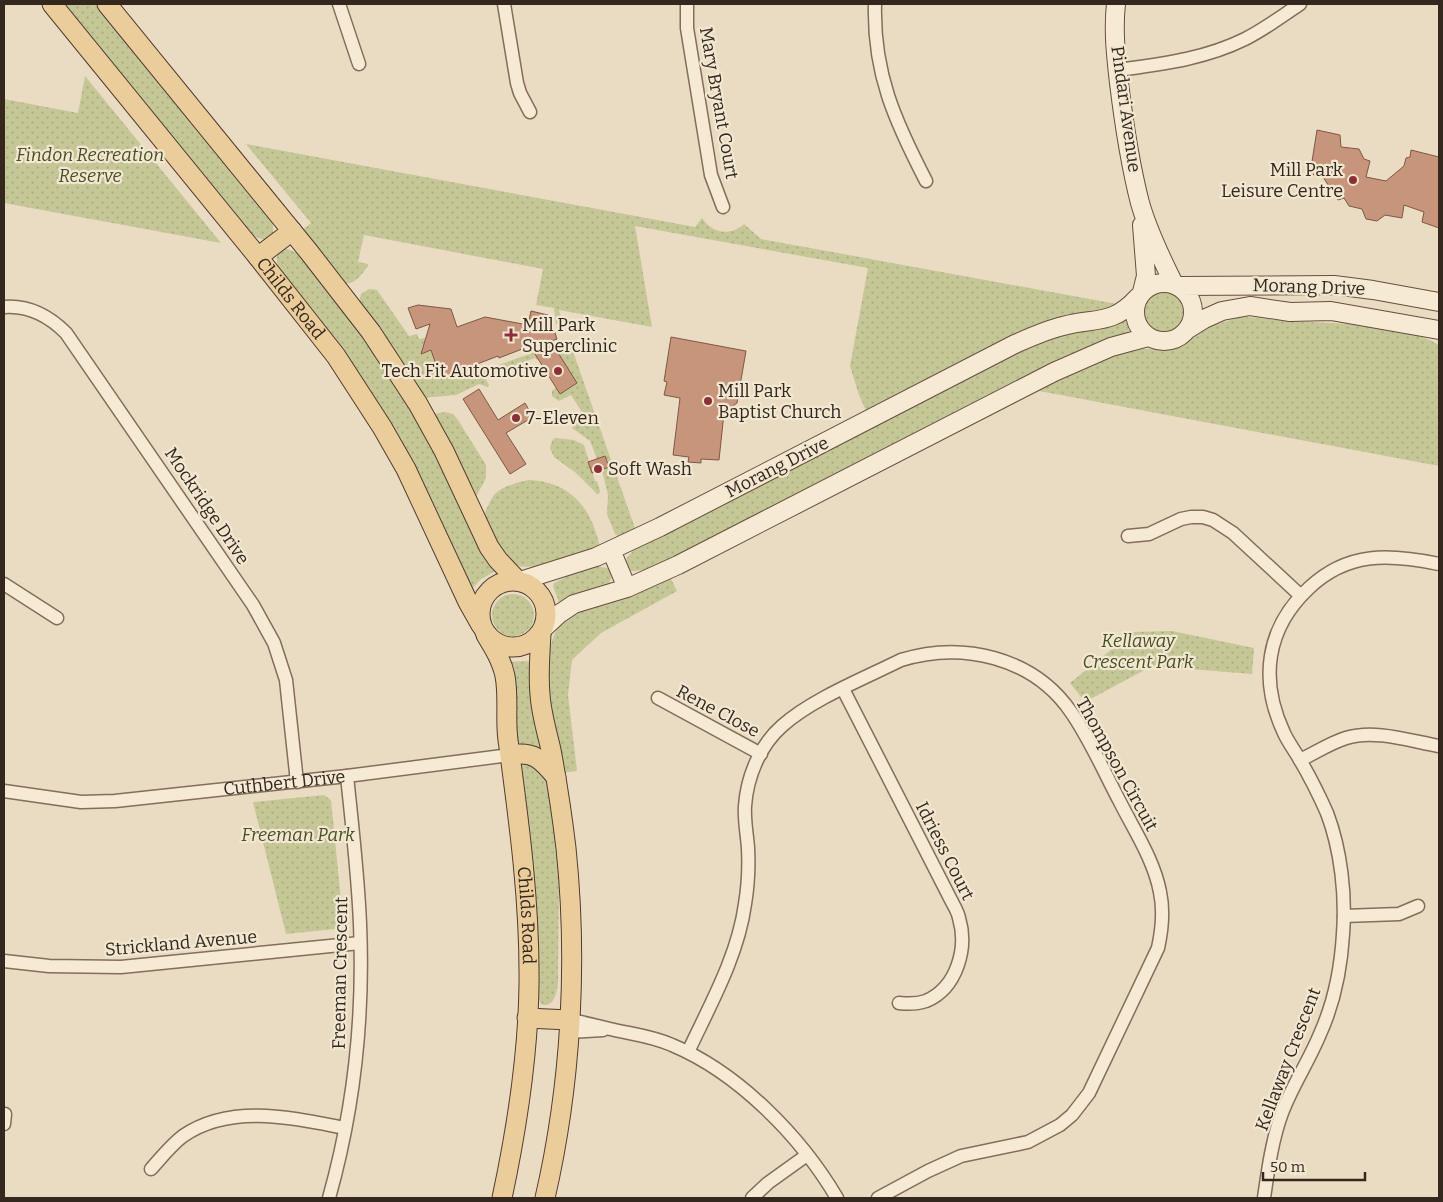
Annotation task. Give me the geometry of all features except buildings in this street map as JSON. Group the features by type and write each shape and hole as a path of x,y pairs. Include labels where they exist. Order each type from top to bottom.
{"main road":[{"name":"Childs Road","path":"52,4 336,356 382,427 406,469 468,602 498,655 505,678 506,724 524,861 529,986 518,1110 502,1198"},
{"path":"107,4 355,311 396,370 444,451 498,560 519,581 533,588 543,599 546,608 546,618 542,631 539,692 556,777 566,847 570,900 571,966 569,1026 559,1124 545,1198"},
{"name":"Pindari Avenue","path":"1114,7 1118,70 1128,146 1141,204 1154,242 1176,285"},
{"name":"Pindari Avenue","path":"1140,294 1146,276 1141,204"},
{"path":"258,257 292,231"},
{"path":"519,581 507,581 496,585 488,592 482,602 479,614 484,630 494,642 504,647 514,648 529,644 559,614 574,604 627,588 678,565 1073,363 1111,347 1148,337 1165,341 1174,340 1181,336 1192,322 1192,306 1185,291 1176,285 1165,282 1157,283 1140,294 1135,306 1134,315 1137,323 1148,337"},
{"name":"Morang Drive","path":"1176,285 1334,285 1439,302"},
{"name":"Morang Drive","path":"519,581 567,567 611,550 1023,340 1063,326 1108,319 1125,310 1140,294"},
{"name":"Morang Drive","path":"1188,329 1222,311 1250,306 1290,312 1331,311 1439,330"},
{"path":"611,550 627,588"},
{"name":"Cuthbert Drive","path":"510,755 528,754 536,757 546,764 556,777"},
{"path":"527,1023 569,1026"}],"street":[{"path":"339,4 359,64"},
{"path":"504,4 517,84 530,112"},
{"name":"Mary Bryant Court","path":"687,4 688,35 711,175 723,206"},
{"path":"874,4 876,48 885,90 903,134 926,180"},
{"path":"1118,70 1173,62 1224,48 1260,30 1300,4"},
{"name":"Mockridge Drive","path":"4,307 22,308 35,312 46,317 66,333 253,605 274,643 286,680 297,782"},
{"path":"1128,536 1149,534 1181,519 1191,517 1203,517 1213,520 1233,532 1301,596"},
{"name":"Kellaway Crescent","path":"1264,1198 1270,1162 1282,1113 1320,1036 1334,994 1341,952 1344,916 1343,887 1335,839 1327,814 1277,718 1272,699 1269,669 1271,654 1279,626 1286,614 1301,596 1323,576 1336,568 1366,558 1399,557 1439,564"},
{"path":"4,584 57,618"},
{"name":"Thompson Circuit","path":"688,1052 727,967 741,928 748,886 746,795 754,767 770,738 793,717 843,689 901,660 928,654 960,652 982,654 1003,660 1023,669 1040,681 1060,698 1080,726 1149,860 1160,892 1162,912 1158,948 1089,1093 1072,1115 1060,1125 1028,1142 961,1156 928,1171 878,1198"},
{"name":"Idriess Court","path":"843,689 959,916 962,931 960,959 942,990 926,1000 913,1004 899,1003"},
{"name":"Rene Close","path":"658,698 761,754"},
{"path":"1300,760 1335,742 1361,736 1376,736 1439,746"},
{"name":"Cuthbert Drive","path":"4,792 81,802 115,801 297,782 510,755"},
{"name":"Freeman Crescent","path":"329,1198 338,1164 353,1086 361,975 358,879 347,776"},
{"path":"1344,916 1399,914 1418,906"},
{"name":"Strickland Avenue","path":"4,961 50,966 121,967 360,943"},
{"path":"569,1026 611,1029 642,1035 688,1052 727,1078 758,1102 779,1122 807,1155 837,1198"},
{"path":"151,1169 183,1136 210,1123 226,1119 248,1116 289,1117 345,1128"},
{"path":"752,1198 768,1183 807,1155"}],"green space":[{"path":"61,4 97,4 262,206 273,225 273,235 264,240 249,234"},
{"name":"Findon Recreation Reserve","path":"85,76 221,243 4,203 4,99 78,113"},
{"path":"246,144 695,227 702,218 711,227 722,232 733,231 744,224 761,239 1117,304 1102,310 1053,320 867,413 850,366 868,268 635,226 652,327 559,310 563,324 556,324 554,308 536,305 543,269 364,235 358,262 368,264 368,266 355,281 343,284 301,231 311,223"},
{"path":"284,248 298,253 340,302 419,420 495,571 480,580 472,589 282,274 277,263 277,254"},
{"path":"369,289 377,290 409,336 417,334 419,339 425,338 427,343 422,348 424,353 431,350 442,379 470,369 473,374 569,340 636,531 619,537 615,534 607,514 608,495 602,470 609,467 605,456 597,459 590,441 572,428 573,425 585,417 571,395 559,401 552,396 552,391 556,387 555,349 537,360 535,358 484,376 489,385 488,387 479,384 456,395 422,398 359,302 361,294"},
{"path":"1167,292 1174,295 1180,301 1183,312 1182,320 1174,329 1167,332 1159,332 1152,329 1144,320 1143,308 1146,301 1155,293"},
{"path":"1240,317 1387,328 1424,337 1439,345 1439,466 1034,390 1110,356 1142,349 1173,349 1208,327"},
{"path":"1125,319 1129,331 1127,334 648,570 631,571 625,564 627,558 637,546 1025,347 1048,338"},
{"path":"445,412 453,414 458,420 486,465 486,478 475,499 432,414"},
{"path":"555,438 574,440 584,445 595,481 597,481 599,494 576,473 554,457 550,448"},
{"path":"529,480 541,481 561,488 577,500 584,508 594,527 599,546 586,552 531,567 520,566 511,562 497,545 483,516 498,491"},
{"path":"597,566 610,569 612,576 609,584 559,602 553,586 554,583 580,570"},
{"path":"670,577 677,591 601,633 572,660 568,695 577,771 562,773 554,736 548,690 548,667 551,646 557,628 574,612 613,602"},
{"path":"513,594 528,600 534,615 528,630 513,636 498,630 492,615 498,600"},
{"name":"Kellaway Crescent Park","path":"1172,631 1254,648 1252,674 1152,666 1085,702 1070,683 1133,632"},
{"path":"510,662 529,662 531,697 544,754 517,741"},
{"path":"527,759 547,778 559,864 558,983 554,999 545,1005 541,1004 537,994 522,765 522,762"},
{"name":"Freeman Park","path":"324,795 331,800 343,921 335,929 286,934 253,802"}],"place":[{"name":"Mill Park Leisure Centre","path":"1353,180"},
{"name":"Mill Park Superclinic","path":"511,335"},
{"name":"Tech Fit Automotive","path":"558,371"},
{"name":"Mill Park Baptist Church","path":"708,401"},
{"name":"7-Eleven","path":"516,418"},
{"name":"Soft Wash","path":"598,469"}]}
